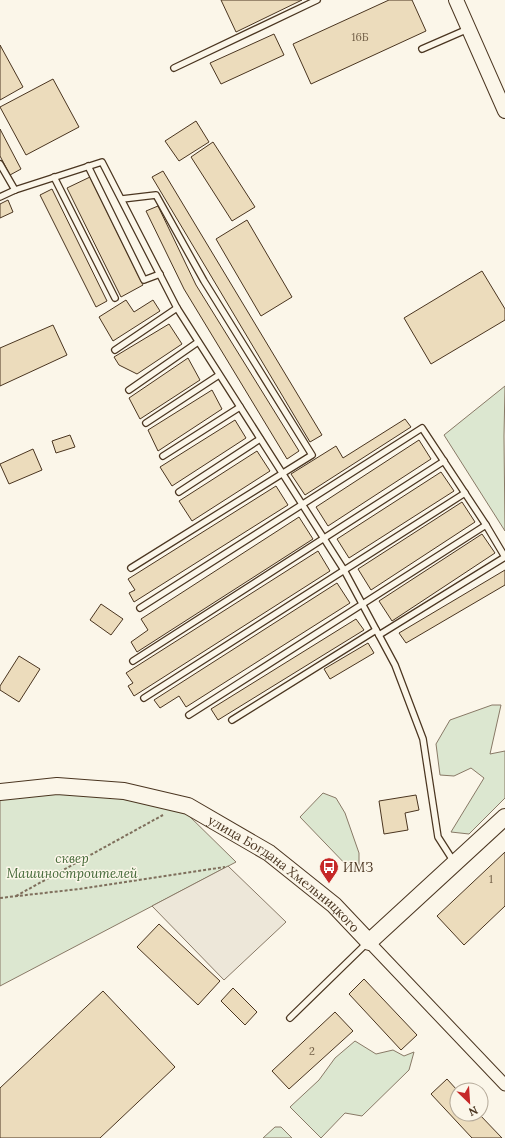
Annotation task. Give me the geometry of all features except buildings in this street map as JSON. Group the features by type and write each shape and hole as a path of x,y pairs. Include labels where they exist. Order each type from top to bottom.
{"main road":[{"name":"улица Богдана Хмельницкого","path":"0,792 57,786 72,787 124,791 188,806 269,853 334,905 369,942"},
{"path":"369,942 454,862 505,817"}],"street":[{"path":"456,0 505,111"},
{"name":"улица Богдана Хмельницкого","path":"369,942 505,1085"}],"lane":[{"path":"174,68 317,0"},
{"path":"422,49 469,29"},
{"path":"0,197 15,190 102,162 177,308 344,570 395,665 423,739 438,837 454,862"},
{"path":"0,164 15,190"},
{"path":"88,166 144,280 160,274"},
{"path":"54,177 115,298"},
{"path":"122,199 156,195 204,281 312,455 282,472 131,568"},
{"path":"115,350 177,308"},
{"path":"129,390 198,342"},
{"path":"146,423 219,375"},
{"path":"163,456 240,407"},
{"path":"140,608 422,428 486,525 505,557 232,720"},
{"path":"179,492 260,439"},
{"path":"132,660 324,539 444,461"},
{"path":"144,698 465,493"},
{"path":"189,715 486,525"},
{"path":"290,1018 369,942"}],"path":[{"path":"15,896 168,812"},
{"path":"0,898 79,889 225,867"}],"green space":[{"path":"505,386 504,436 505,531 444,435"},
{"path":"492,705 501,705 490,754 505,751 505,798 469,834 451,832 484,778 471,768 454,776 440,775 436,744 450,720"},
{"name":"сквер Машиностроителей","path":"86,793 182,809 236,862 0,986 0,800 28,794"},
{"path":"323,793 336,798 345,813 359,853 359,867 352,871 300,817"},
{"path":"355,1041 376,1054 393,1050 404,1056 414,1052 409,1070 362,1116 345,1113 321,1138 290,1107 319,1080 335,1058"},
{"path":"275,1127 281,1127 292,1138 263,1138"}],"shaded area":[{"path":"228,866 286,922 224,980 152,906"}],"place":[{"name":"ИМЗ","path":"329,884"}]}
